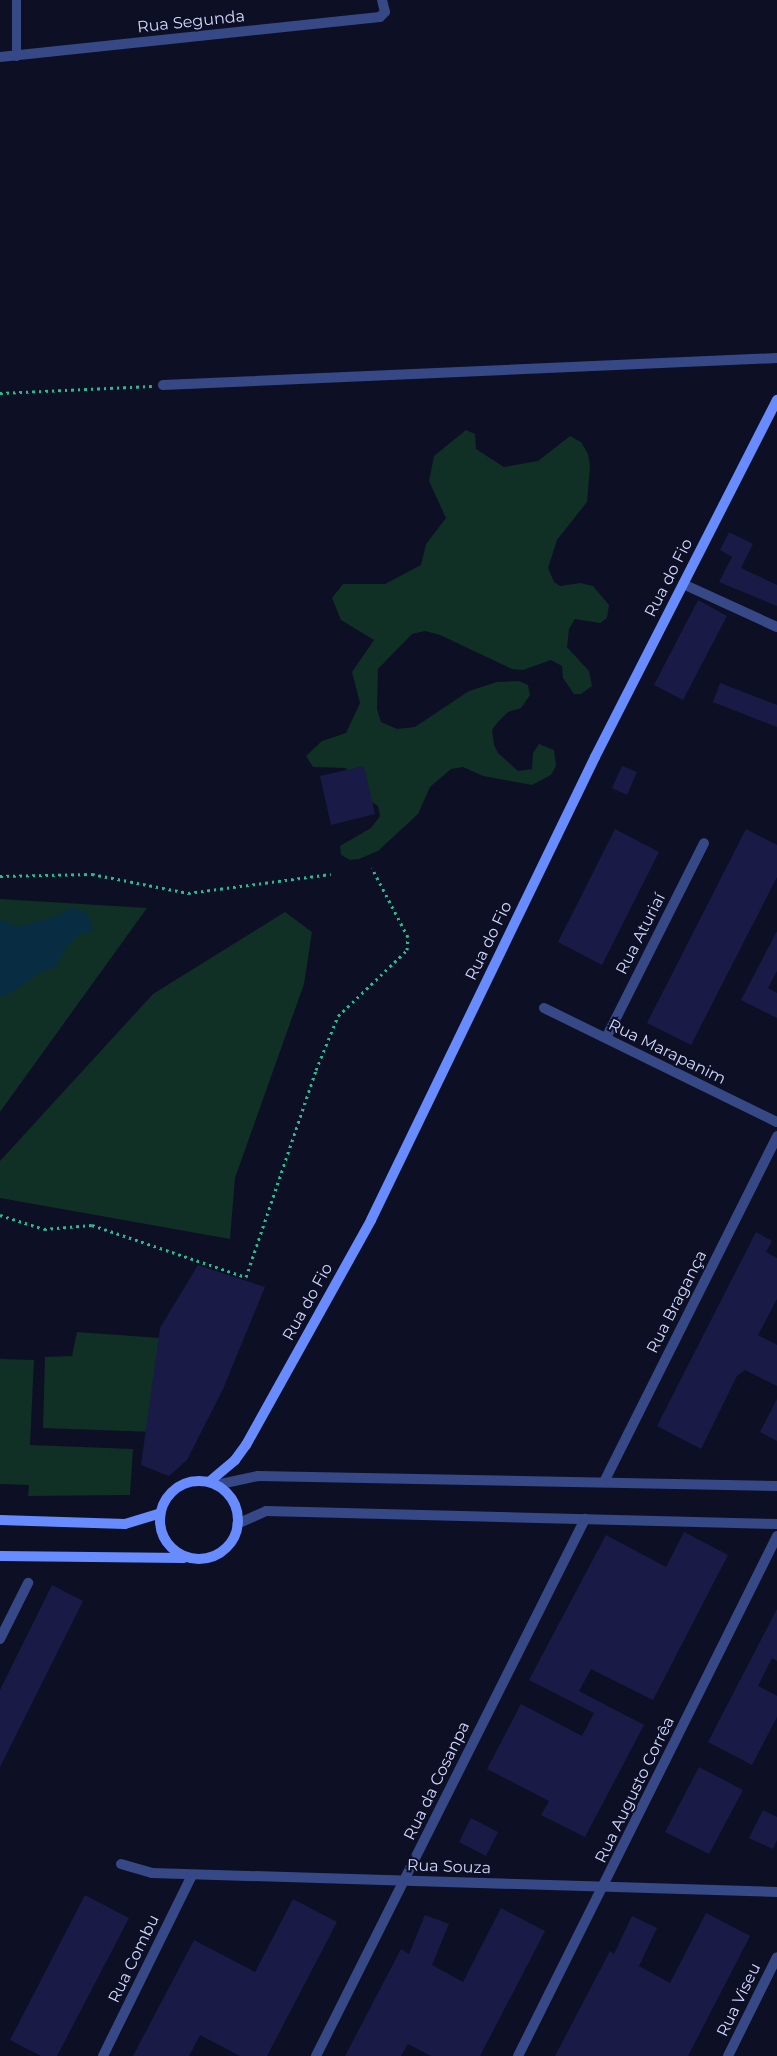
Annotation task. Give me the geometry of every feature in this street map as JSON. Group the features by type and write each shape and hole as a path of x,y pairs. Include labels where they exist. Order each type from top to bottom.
{"street":[{"name":"Rua Segunda","path":"0,58 384,14 382,0"},
{"path":"163,385 777,358"},
{"name":"Rua do Fio","path":"213,1484 246,1445 371,1220 595,757 777,400"},
{"path":"683,584 777,627"},
{"name":"Rua Aturiaí","path":"606,1038 704,843"},
{"name":"Rua Marapanim","path":"544,1008 777,1122"},
{"name":"Rua Bragança","path":"604,1482 777,1136"},
{"path":"187,1558 168,1545 162,1536 160,1513 166,1498 178,1487 193,1481 213,1484 258,1476 777,1486"},
{"path":"0,1556 187,1558 198,1560 220,1553 229,1545 238,1524 233,1501 213,1484"},
{"path":"238,1524 266,1511 777,1524"},
{"path":"0,1520 125,1524 160,1513"},
{"name":"Rua da Cosanpa","path":"316,2056 585,1519"},
{"name":"Rua Augusto Corrêa","path":"518,2056 605,1887 777,1536"},
{"path":"0,1639 28,1583"},
{"name":"Rua Souza","path":"121,1864 152,1874 777,1892"},
{"name":"Rua Combu","path":"103,2056 192,1875"},
{"name":"Rua Viseu","path":"728,2056 777,1957"}],"lane":[{"path":"16,0 16,56"}],"path":[{"path":"0,393 163,385"},
{"path":"0,1215 44,1229 92,1225 246,1277 316,1070 338,1016 407,950 408,937 372,868"},
{"path":"0,876 92,874 188,893 331,874"}],"green space":[{"path":"466,430 475,434 476,449 504,467 538,461 570,436 581,442 588,454 590,466 587,502 557,540 548,568 554,582 560,586 580,583 593,586 609,605 607,618 600,623 575,619 569,629 567,647 589,671 592,686 581,694 574,694 563,678 562,666 551,660 523,670 512,669 440,635 425,631 412,634 378,669 377,709 381,722 397,729 415,727 469,691 497,682 519,681 528,685 530,695 521,708 508,712 497,723 492,730 494,745 498,753 518,771 532,769 533,753 539,744 554,750 556,766 551,775 532,785 483,776 463,767 451,769 430,787 418,814 378,851 359,859 350,860 341,855 340,846 371,828 380,816 378,806 359,794 346,768 313,767 306,756 322,741 346,733 360,703 352,672 374,640 341,620 332,598 343,584 385,584 421,565 426,544 446,518 429,481 434,456"},
{"path":"0,899 147,908 0,1112"},
{"path":"285,912 312,932 304,984 235,1178 230,1239 0,1198 0,1161 153,994"},
{"path":"77,1332 160,1338 154,1432 43,1428 45,1357 72,1356"},
{"path":"0,1359 34,1360 30,1445 133,1449 130,1495 28,1496 29,1485 0,1484"}],"water":[{"path":"74,907 88,914 93,931 78,935 67,946 55,968 39,973 11,993 0,997 0,919 17,927 56,916"}],"building":[{"path":"729,532 753,544 741,568 777,585 777,606 719,582 732,557 720,550"},
{"path":"698,600 727,616 683,700 654,685"},
{"path":"720,683 777,705 777,727 713,702"},
{"path":"364,766 375,814 331,825 320,776"},
{"path":"622,766 637,772 627,795 612,788"},
{"path":"615,829 659,852 602,965 558,942"},
{"path":"746,829 777,845 777,877 691,1045 647,1023"},
{"path":"777,931 777,971 768,988 777,993 777,1018 741,1000"},
{"path":"756,1232 772,1241 766,1252 777,1258 777,1299 758,1335 777,1345 777,1386 745,1370 737,1376 701,1449 657,1426"},
{"path":"198,1265 265,1287 223,1389 187,1460 169,1476 141,1465 160,1328"},
{"path":"777,1399 777,1441 760,1432"},
{"path":"684,1532 728,1555 653,1700 591,1669 579,1691 644,1725 585,1837 541,1815 549,1801 487,1769 521,1704 582,1736 594,1713 529,1680 606,1535 666,1567"},
{"path":"52,1585 83,1601 0,1767 0,1690"},
{"path":"777,1609 777,1661 772,1658 758,1686 777,1696 777,1717 752,1765 708,1742"},
{"path":"699,1767 743,1790 709,1854 665,1832"},
{"path":"763,1810 777,1817 777,1840 773,1849 749,1838"},
{"path":"471,1818 498,1832 486,1856 459,1842"},
{"path":"85,1895 129,1918 57,2056 41,2056 10,2040"},
{"path":"293,1899 337,1922 267,2056 240,2056 200,2035 189,2056 133,2056 194,1940 255,1972"},
{"path":"501,1908 545,1931 480,2056 431,2056 408,2044 401,2056 345,2056 401,1949 409,1954 425,1915 449,1924 432,1965 463,1982"},
{"path":"706,1913 750,1936 688,2056 555,2056 610,1951 614,1954 632,1916 657,1928 639,1966 670,1983"}]}
